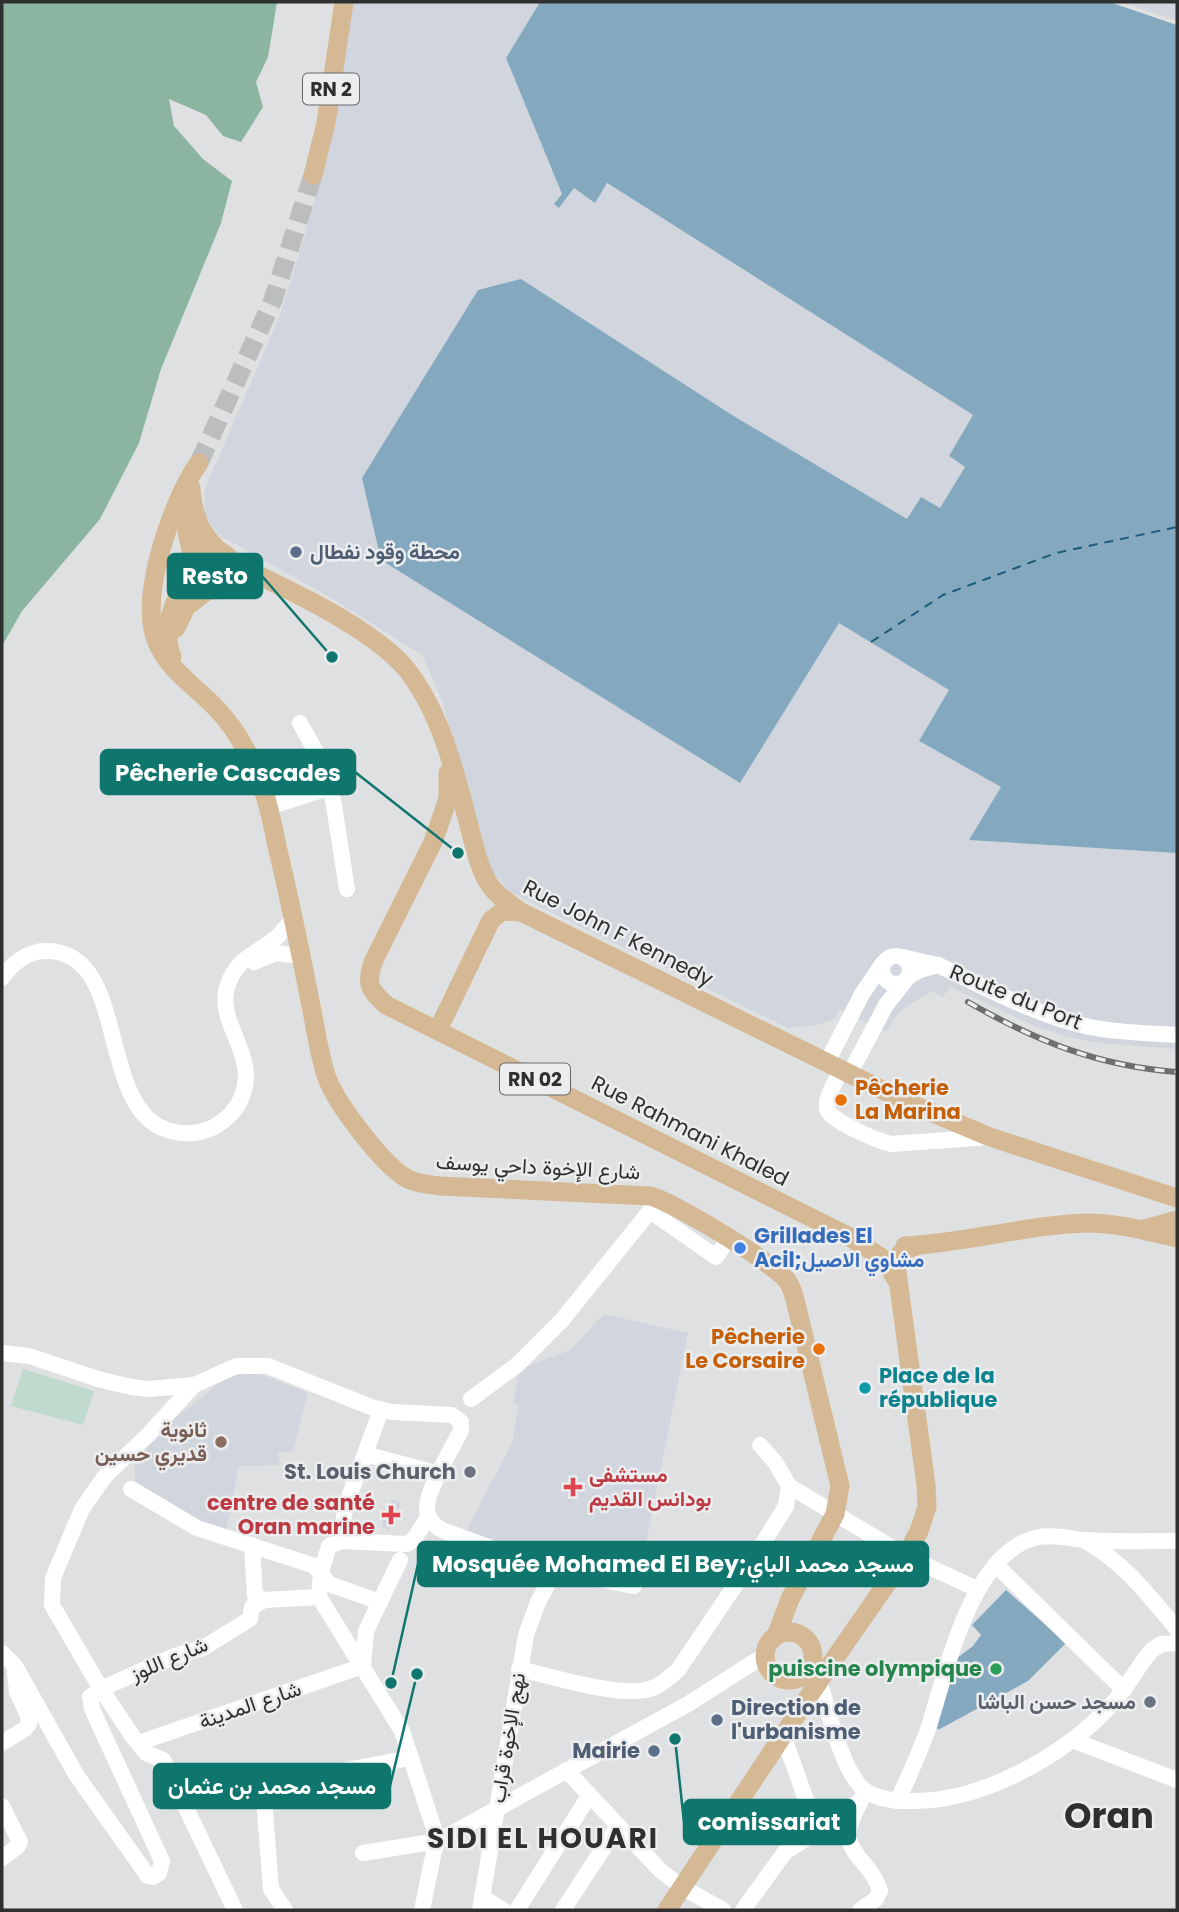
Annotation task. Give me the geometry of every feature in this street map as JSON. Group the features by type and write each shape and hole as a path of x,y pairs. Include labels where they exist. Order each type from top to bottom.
{"main road":[{"name":"RN 2","path":"313,175 326,123 344,2"},
{"name":"شارع الإخوة داحي يوسف","path":"191,488 200,463 190,477 163,543 154,580 152,623 157,644 165,659 216,708 241,741 258,775 268,807 293,918 323,1064 332,1088 379,1153 397,1172 422,1184 650,1195 672,1204 728,1239 773,1268 789,1282 840,1486 835,1514 790,1599 776,1636"},
{"path":"191,488 197,518 234,573 229,583 219,590 208,590 195,580 187,532 191,488"},
{"path":"193,566 203,552 225,556"},
{"name":"Rue John F Kennedy","path":"225,556 332,614 391,653 419,687 432,710 451,758 471,833 489,884 498,895 521,912 839,1070 990,1137"},
{"name":"شارع الإخوة داحي يوسف","path":"183,677 171,656 167,632 175,601 193,566"},
{"name":"Rue John F Kennedy","path":"229,583 261,583 291,592"},
{"path":"183,677 175,650 177,622 186,607 208,590"},
{"name":"Rue Rahmani Khaled","path":"445,748 448,799 433,842 374,960 368,978 372,991 386,1005 850,1237"},
{"path":"433,842 443,830 451,827 471,833"},
{"path":"438,1030 491,920 503,911 521,912"},
{"name":"RN 02","path":"990,1137 1177,1197"},
{"path":"1144,1230 1177,1220"},
{"name":"RN 02","path":"850,1237 877,1246 918,1245 1047,1226 1088,1223 1119,1225 1177,1238"},
{"path":"850,1237 885,1260 897,1281"},
{"path":"667,1910 795,1716 815,1672 906,1556 919,1531 927,1507 897,1281 897,1257 901,1252 918,1245"},
{"path":"790,1599 798,1634"},
{"path":"790,1632 798,1634 809,1643 815,1672 788,1678 769,1670 766,1648 776,1636 790,1632"},
{"path":"788,1678 795,1716"}],"street":[{"path":"300,723 326,770 331,787 347,889"},
{"path":"268,807 331,787"},
{"path":"2,978 19,960 40,951 58,952 82,964 97,988 134,1102 140,1112 167,1130 189,1133 210,1129 235,1109 245,1089 247,1067 226,1006 226,992 233,973 243,959 273,940 293,918"},
{"path":"233,973 270,954 301,956"},
{"path":"839,1070 906,979 910,969 908,962 902,957 895,955 888,958 862,994 827,1108 833,1117 891,1144 990,1137"},
{"name":"Route du Port","path":"902,957 939,965 1067,1021 1109,1030 1177,1035"},
{"path":"883,963 883,978 896,985 920,970 939,965"},
{"path":"471,1398 517,1365 562,1320 650,1211 716,1256 728,1239"},
{"path":"2,1353 29,1356 98,1379 131,1387 149,1388 194,1385 236,1366 268,1366 361,1405 381,1410 452,1415 461,1422 461,1430 426,1504 432,1523 442,1530 555,1571 635,1586"},
{"path":"194,1385 105,1476 82,1509 53,1578 52,1605 101,1689 138,1743 146,1753 163,1760 235,1910"},
{"path":"381,1410 335,1543 321,1572 319,1597 402,1731 438,1841 422,1910"},
{"path":"760,1445 775,1462 789,1486 906,1556 978,1588"},
{"path":"365,1454 439,1474"},
{"path":"519,1669 623,1690 646,1690 666,1681 678,1670 753,1559 786,1506 789,1486"},
{"path":"131,1489 197,1528 315,1566 329,1584 380,1602"},
{"path":"335,1543 407,1544 414,1539 429,1517"},
{"path":"897,1801 925,1736 964,1620 978,1588 1015,1547 1027,1541 1053,1536 1083,1540 1177,1541"},
{"path":"1083,1540 1113,1558 1127,1571 1177,1629"},
{"path":"253,1545 255,1596 264,1600 319,1597"},
{"path":"363,1666 366,1631 400,1560"},
{"path":"996,1565 1124,1690"},
{"name":"نهج الإخوة قراب","path":"481,1903 526,1635 538,1602 555,1571"},
{"name":"شارع اللوز","path":"101,1689 172,1657 203,1648 250,1619 252,1607 264,1600"},
{"path":"815,1672 846,1765 867,1792 897,1801 954,1798 983,1789 1027,1768 1072,1740 1110,1707 1152,1650 1161,1644 1177,1643"},
{"path":"2,1653 15,1667 77,1776 148,1876 153,1877 159,1873 162,1861 92,1709 90,1697 101,1689"},
{"path":"363,1853 438,1841 688,1703 765,1655"},
{"name":"شارع المدينة","path":"138,1743 363,1666"},
{"path":"2,1743 29,1724 28,1715 17,1692 15,1667"},
{"path":"783,1735 817,1831"},
{"path":"1072,1740 1177,1780"},
{"path":"182,1801 410,1758"},
{"path":"566,1770 662,1871 682,1887 723,1910"},
{"path":"263,1785 271,1889 285,1910"},
{"path":"743,1910 785,1852 852,1809 867,1792"},
{"path":"860,1910 876,1899 880,1891 878,1882 850,1848 854,1816 867,1792"},
{"path":"517,1910 589,1796"},
{"path":"2,1805 20,1842 2,1858"},
{"path":"563,1910 618,1826"},
{"path":"481,1903 503,1910"}],"shaded area":[{"path":"353,2 540,2 506,58 562,194 555,204 559,208 573,187 606,183 973,415 949,456 965,467 940,509 908,520 732,415 520,279 381,560 740,783 839,622 949,690 920,742 1001,787 969,840 1177,853 1177,1049 1098,1043 1064,1036 1037,1027 951,987 942,997 933,991 912,1003 898,1013 886,1032 840,1010 834,1019 818,1025 788,1028 510,892 488,868 441,698 422,655 333,599 217,534 204,514 205,489 280,315 305,235 334,131"},
{"path":"1110,2 1177,2 1177,25"},
{"name":"مستشفى بودانس القديم","path":"604,1314 688,1333 639,1577 504,1548 466,1532 512,1443 519,1405 513,1404 520,1369 570,1350"},
{"name":"ثانوية قديري حسين","path":"252,1371 308,1393 293,1451 278,1453 280,1465 239,1466 226,1531 204,1524 135,1481 135,1454 157,1432 225,1379"},
{"name":"centre de santé Oran marine","path":"392,1499 401,1503 389,1530 381,1526"}],"green space":[{"path":"2,2 277,2 268,57 256,82 263,107 241,142 223,136 206,115 169,99 174,126 203,159 232,181 221,223 161,369 139,443 100,519 22,611 2,646"},
{"path":"23,1369 94,1391 83,1425 11,1406"}],"water":[{"path":"540,2 1110,2 1177,25 1177,853 969,840 1001,787 919,741 949,690 839,623 740,783 381,560 362,478 478,290 521,279 732,415 907,519 921,497 940,508 965,467 949,456 973,415 607,183 595,203 574,188 559,208 554,204 562,194 506,58"},
{"name":"puiscine olympique","path":"1006,1590 1066,1643 1028,1681 938,1730 934,1722 957,1658 973,1646 981,1635 972,1625"}],"pier":[{"path":"1110,2 1121,2 1177,21 1177,25"}],"ferry route":[{"path":"871,642 943,595 1056,553 1177,527"}],"tunnel":[{"path":"199,463 273,300 313,175"}],"railway":[{"path":"968,1002 1018,1029 1068,1049 1121,1064 1177,1072"}],"place":[{"name":"محطة وقود نفطال","path":"296,552"},
{"name":"Resto","path":"332,657"},
{"name":"Pêcherie Cascades","path":"458,853"},
{"name":"Pêcherie La Marina","path":"841,1100"},
{"name":"Grillades El Acil;مشاوي الاصيل","path":"740,1248"},
{"name":"Pêcherie Le Corsaire","path":"819,1349"},
{"name":"Place de la république","path":"865,1388"},
{"name":"ثانوية قديري حسين","path":"221,1442"},
{"name":"St. Louis Church","path":"470,1472"},
{"name":"مستشفى بودانس القديم","path":"573,1487"},
{"name":"centre de santé Oran marine","path":"391,1515"},
{"name":"puiscine olympique","path":"996,1669"},
{"name":"مسجد محمد بن عثمان","path":"417,1674"},
{"name":"Mosquée Mohamed El Bey;مسجد محمد الباي","path":"391,1683"},
{"name":"مسجد حسن الباشا","path":"1150,1702"},
{"name":"Direction de l'urbanisme","path":"717,1720"},
{"name":"comissariat","path":"675,1739"},
{"name":"Mairie","path":"654,1751"}],"district":[{"name":"Oran","path":"1109,1816"},
{"name":"SIDI EL HOUARI","path":"543,1838"}]}
